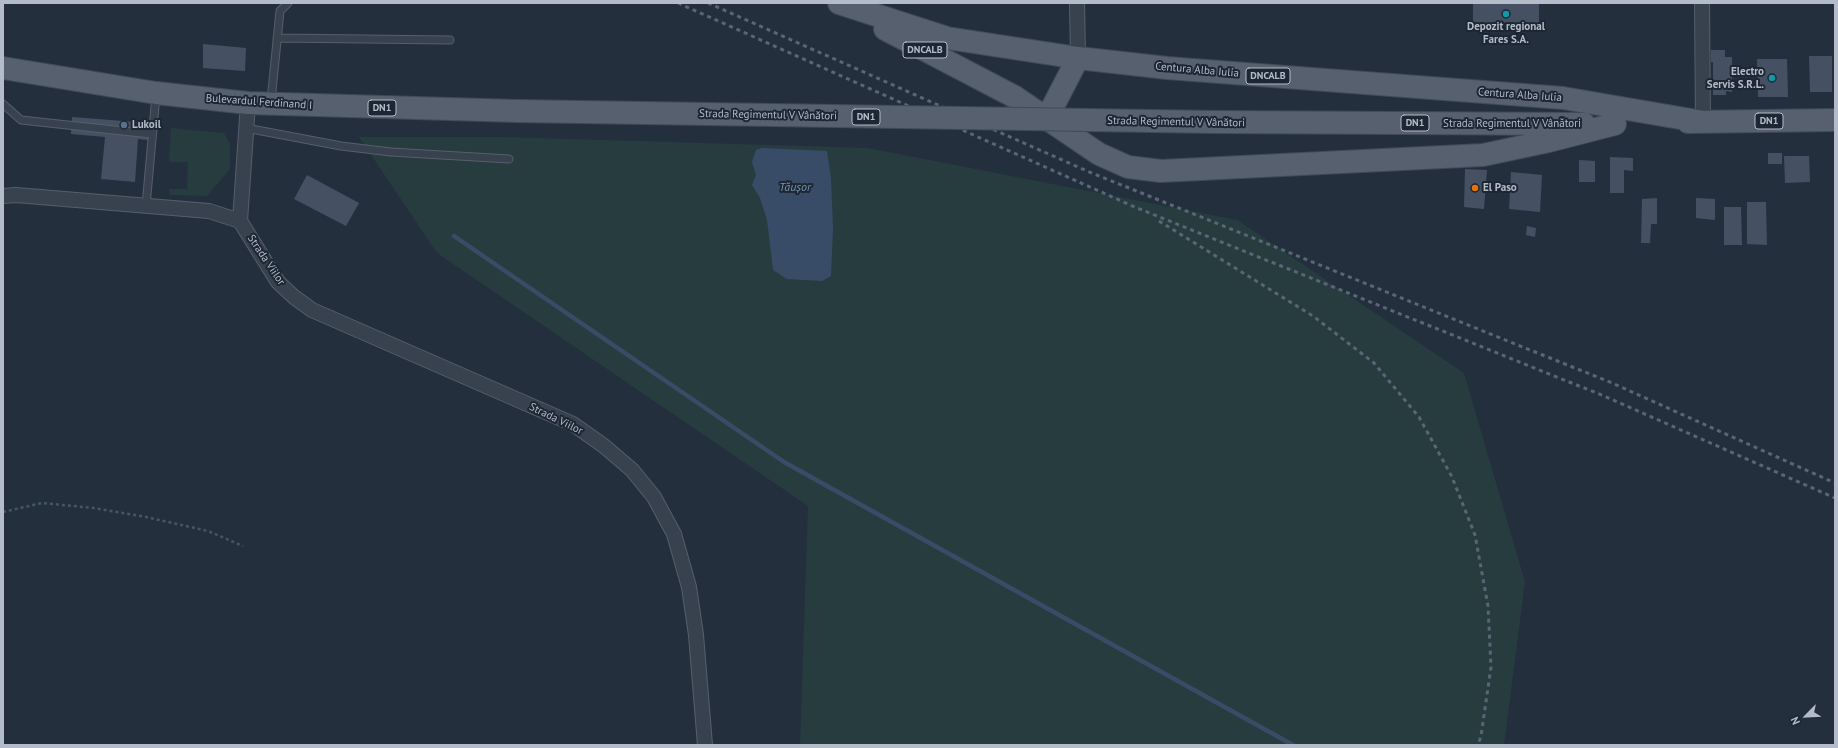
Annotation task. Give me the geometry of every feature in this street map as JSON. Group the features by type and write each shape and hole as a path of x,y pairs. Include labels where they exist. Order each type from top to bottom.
{"main road":[{"name":"Centura Alba Iulia","path":"838,3 947,38 1078,58 1191,70 1563,98 1703,122"},
{"name":"Centura Alba Iulia","path":"838,3 1014,97 1099,154 1128,167 1161,171 1483,155 1549,141 1615,124"},
{"path":"1047,118 1078,58"},
{"name":"Bulevardul Ferdinand I","path":"3,68 156,93 270,105 516,111"},
{"name":"Strada Regimentul V Vânători","path":"516,111 1215,122 1615,124 1835,120"}],"street":[{"path":"1077,3 1078,58"},
{"path":"1702,3 1703,122"},
{"path":"3,196 16,195 209,211 240,221 248,103"},
{"name":"Strada Viilor","path":"240,221 278,282 294,297 312,310 572,424 604,446 632,470 654,497 674,534 689,587 696,635 705,745"}],"lane":[{"path":"270,105 280,11 288,3"},
{"path":"277,38 450,40"},
{"path":"146,206 151,134 156,93"},
{"path":"3,104 21,120 151,134"},
{"path":"246,128 341,146 391,152 509,159"}],"path":[{"path":"3,512 42,503 94,508 146,517 208,531 243,546"}],"green space":[{"path":"171,128 224,133 230,144 230,169 207,196 170,195 169,189 187,189 188,162 169,162"},
{"path":"359,137 504,137 868,148 1237,220 1464,373 1525,582 1504,745 800,745 808,506 437,253"}],"water":[{"name":"Tăușor","path":"762,148 827,151 831,178 833,228 831,276 822,281 787,279 773,270 767,220 760,198 752,185 756,175 752,162 756,150"}],"building":[{"name":"Depozit regional Fares S.A.","path":"1473,3 1539,3 1539,26 1473,27"},
{"path":"203,44 246,48 245,71 203,68"},
{"path":"1711,50 1725,50 1725,57 1732,57 1732,92 1726,91 1726,95 1713,95 1713,62 1711,62"},
{"path":"1809,56 1832,56 1832,92 1810,92"},
{"name":"Electro Servis S.R.L.","path":"1757,59 1787,59 1788,97 1758,97"},
{"path":"72,117 149,123 148,140 138,139 135,182 101,179 105,137 71,134"},
{"path":"1768,153 1782,153 1782,164 1768,164"},
{"path":"1784,156 1809,156 1810,182 1785,183"},
{"path":"1610,157 1633,158 1633,171 1624,170 1624,193 1610,193"},
{"path":"1579,160 1595,161 1595,182 1579,182"},
{"name":"El Paso","path":"1465,169 1487,170 1484,209 1464,207"},
{"path":"1511,172 1542,175 1540,212 1509,209"},
{"path":"307,175 359,203 346,226 294,199"},
{"path":"1657,198 1657,224 1651,224 1650,243 1641,243 1642,199"},
{"path":"1696,198 1715,199 1715,220 1696,218"},
{"path":"1747,202 1766,202 1767,245 1747,244"},
{"path":"1724,207 1741,207 1742,245 1724,245"},
{"path":"1527,226 1536,228 1535,237 1526,235"}],"waterway":[{"path":"454,236 784,462 1293,745"}],"railway":[{"path":"678,3 1137,208 1604,396 1835,498"},
{"path":"708,3 1087,171 1612,383 1835,483"},
{"path":"1159,221 1313,316 1374,363 1419,417 1452,477 1475,535 1488,606 1491,667 1481,736 1478,745"}],"place":[{"name":"Depozit regional Fares S.A.","path":"1506,14"},
{"name":"Electro Servis S.R.L.","path":"1772,78"},
{"name":"Lukoil","path":"124,125"},
{"name":"El Paso","path":"1475,188"}]}
